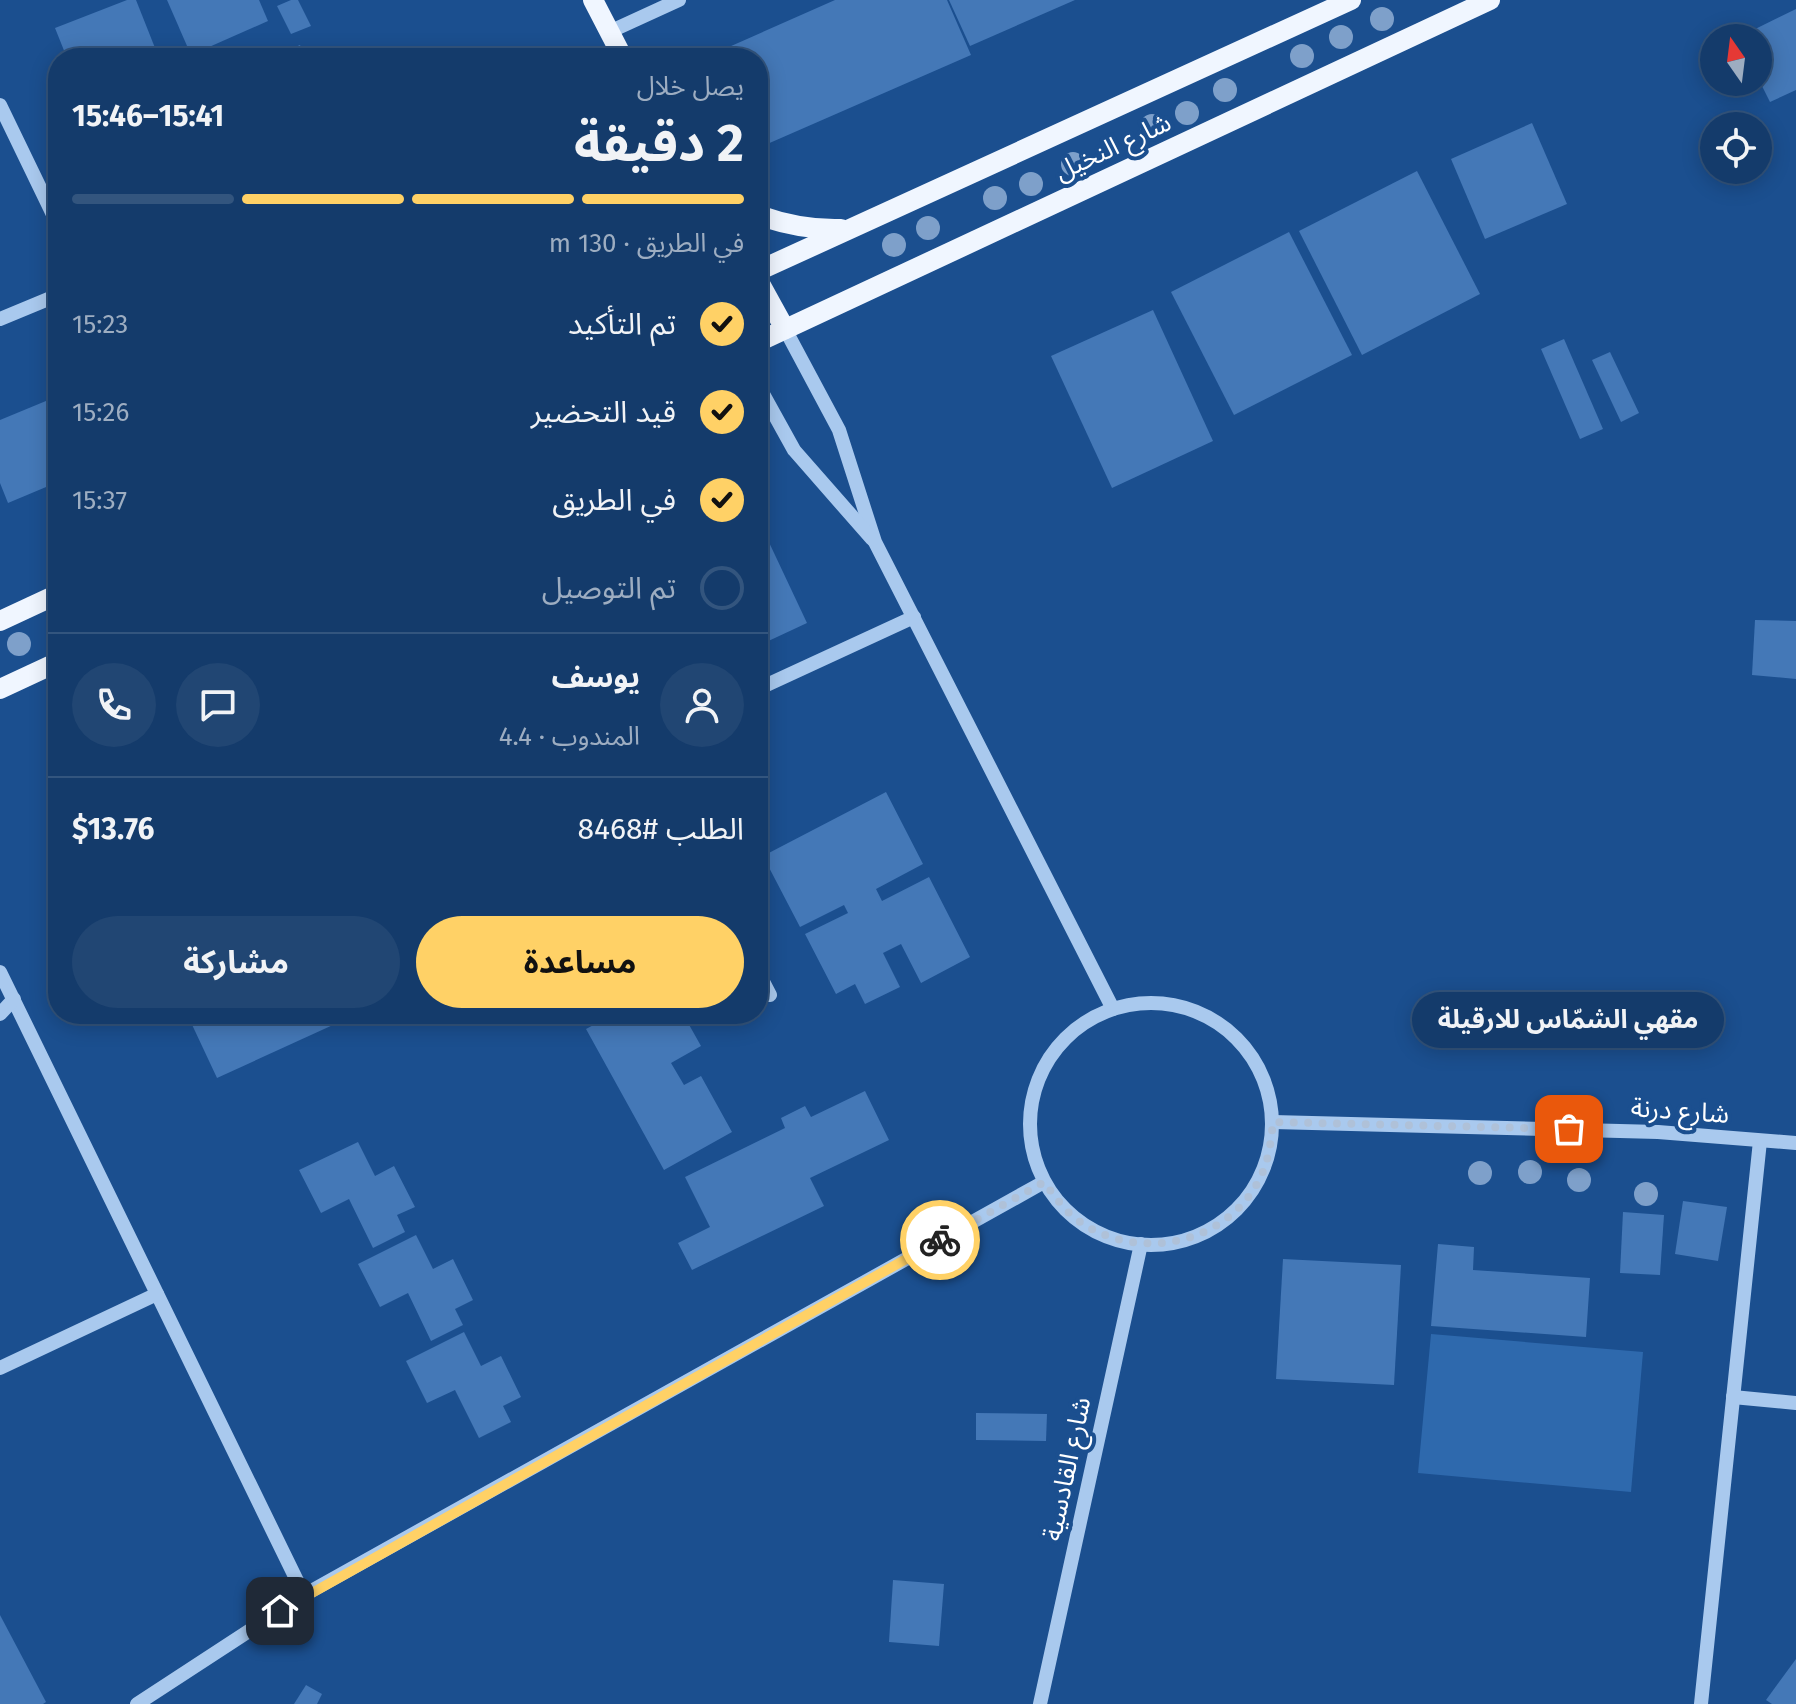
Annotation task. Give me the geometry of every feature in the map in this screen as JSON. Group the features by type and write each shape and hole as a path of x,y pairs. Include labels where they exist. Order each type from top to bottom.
{"main road":[{"path":"593,0 617,48"},
{"name":"شارع النخيل","path":"768,266 1351,0"},
{"name":"شارع النخيل","path":"768,337 1490,0"},
{"path":"768,218 817,230 849,229"},
{"path":"768,298 785,329"},
{"path":"0,621 48,599"},
{"path":"0,689 48,667"}],"street":[{"path":"609,32 679,0"},
{"path":"0,105 48,204"},
{"path":"0,319 48,299"},
{"path":"785,329 839,430 875,542 1113,1009"},
{"path":"768,403 794,450 875,542"},
{"path":"768,684 914,617"},
{"path":"0,972 304,1595"},
{"path":"768,991 770,995"},
{"path":"0,1014 14,999"},
{"path":"1145,1003 1177,1005 1208,1016 1235,1035 1255,1060 1268,1090 1273,1122 1270,1151 1260,1178 1244,1202 1223,1222 1198,1236 1169,1244 1117,1240 1075,1218 1044,1182 1033,1154 1030,1124 1033,1094 1045,1065 1062,1042 1085,1022 1113,1009 1145,1003"},
{"name":"شارع درنة","path":"1273,1122 1658,1132 1796,1143"},
{"path":"1701,1704 1760,1141"},
{"path":"137,1704 304,1595 1044,1182"},
{"name":"شارع القادسية","path":"1041,1704 1141,1244"},
{"path":"0,1368 157,1294"},
{"path":"1733,1397 1796,1403"}],"shaded area":[{"path":"1431,1334 1643,1352 1631,1492 1418,1473"}],"building":[{"path":"127,0 136,0 155,48 63,48 55,28"},
{"path":"167,0 259,0 268,21 207,48 188,48"},
{"path":"298,0 311,26 291,34 277,6"},
{"path":"835,0 947,0 971,55 768,144 768,48 727,48"},
{"path":"949,0 1075,0 970,46"},
{"path":"1796,9 1796,90 1770,102 1767,96 1772,96 1772,24 1765,24"},
{"path":"1532,123 1567,204 1485,239 1451,159"},
{"path":"1417,171 1480,294 1362,355 1299,231"},
{"path":"1289,232 1352,355 1234,415 1171,292"},
{"path":"1153,310 1213,441 1112,488 1051,356"},
{"path":"1564,339 1603,429 1580,439 1541,349"},
{"path":"1610,352 1639,413 1621,422 1592,360"},
{"path":"48,400 48,486 8,503 0,483 0,420"},
{"path":"768,540 807,623 768,641"},
{"path":"1755,620 1796,621 1796,679 1752,675"},
{"path":"886,792 923,864 876,889 882,901 929,877 970,957 921,983 901,944 883,953 900,987 865,1004 855,984 836,994 805,934 848,913 844,905 800,927 768,866 768,853"},
{"path":"192,1024 335,1024 217,1078"},
{"path":"595,1024 689,1024 701,1046 671,1063 684,1085 701,1076 732,1132 664,1170 586,1029"},
{"path":"865,1091 889,1140 810,1178 824,1206 692,1270 678,1243 710,1227 685,1177 785,1128 781,1118 805,1106 811,1117"},
{"path":"358,1142 375,1176 394,1166 415,1207 397,1215 405,1232 373,1248 349,1199 321,1213 299,1170"},
{"path":"1683,1201 1727,1207 1718,1261 1675,1254"},
{"path":"1623,1212 1664,1215 1660,1275 1620,1273"},
{"path":"416,1235 433,1269 453,1259 473,1300 455,1309 463,1325 431,1341 408,1293 380,1307 358,1264"},
{"path":"1438,1244 1474,1247 1473,1270 1590,1278 1586,1337 1431,1326"},
{"path":"1283,1259 1401,1265 1394,1385 1276,1379"},
{"path":"464,1332 481,1366 501,1356 521,1397 503,1406 511,1422 479,1438 455,1390 427,1403 406,1361"},
{"path":"976,1413 1047,1414 1046,1441 976,1440"},
{"path":"893,1580 944,1584 939,1646 889,1642"},
{"path":"0,1615 46,1702 43,1704 0,1704"},
{"path":"1796,1659 1796,1704 1772,1704 1766,1700"},
{"path":"306,1685 322,1694 317,1704 294,1704"}],"way so far":[{"path":"940,1240 1044,1182 1075,1218 1117,1240 1169,1244 1198,1236 1223,1222 1244,1202 1260,1178 1270,1151 1273,1122 1569,1129"}],"place":[{"name":"مقهي الشمّاس للارقيلة","path":"1569,1129"}],"route":[{"path":"280,1611 940,1240"}]}
